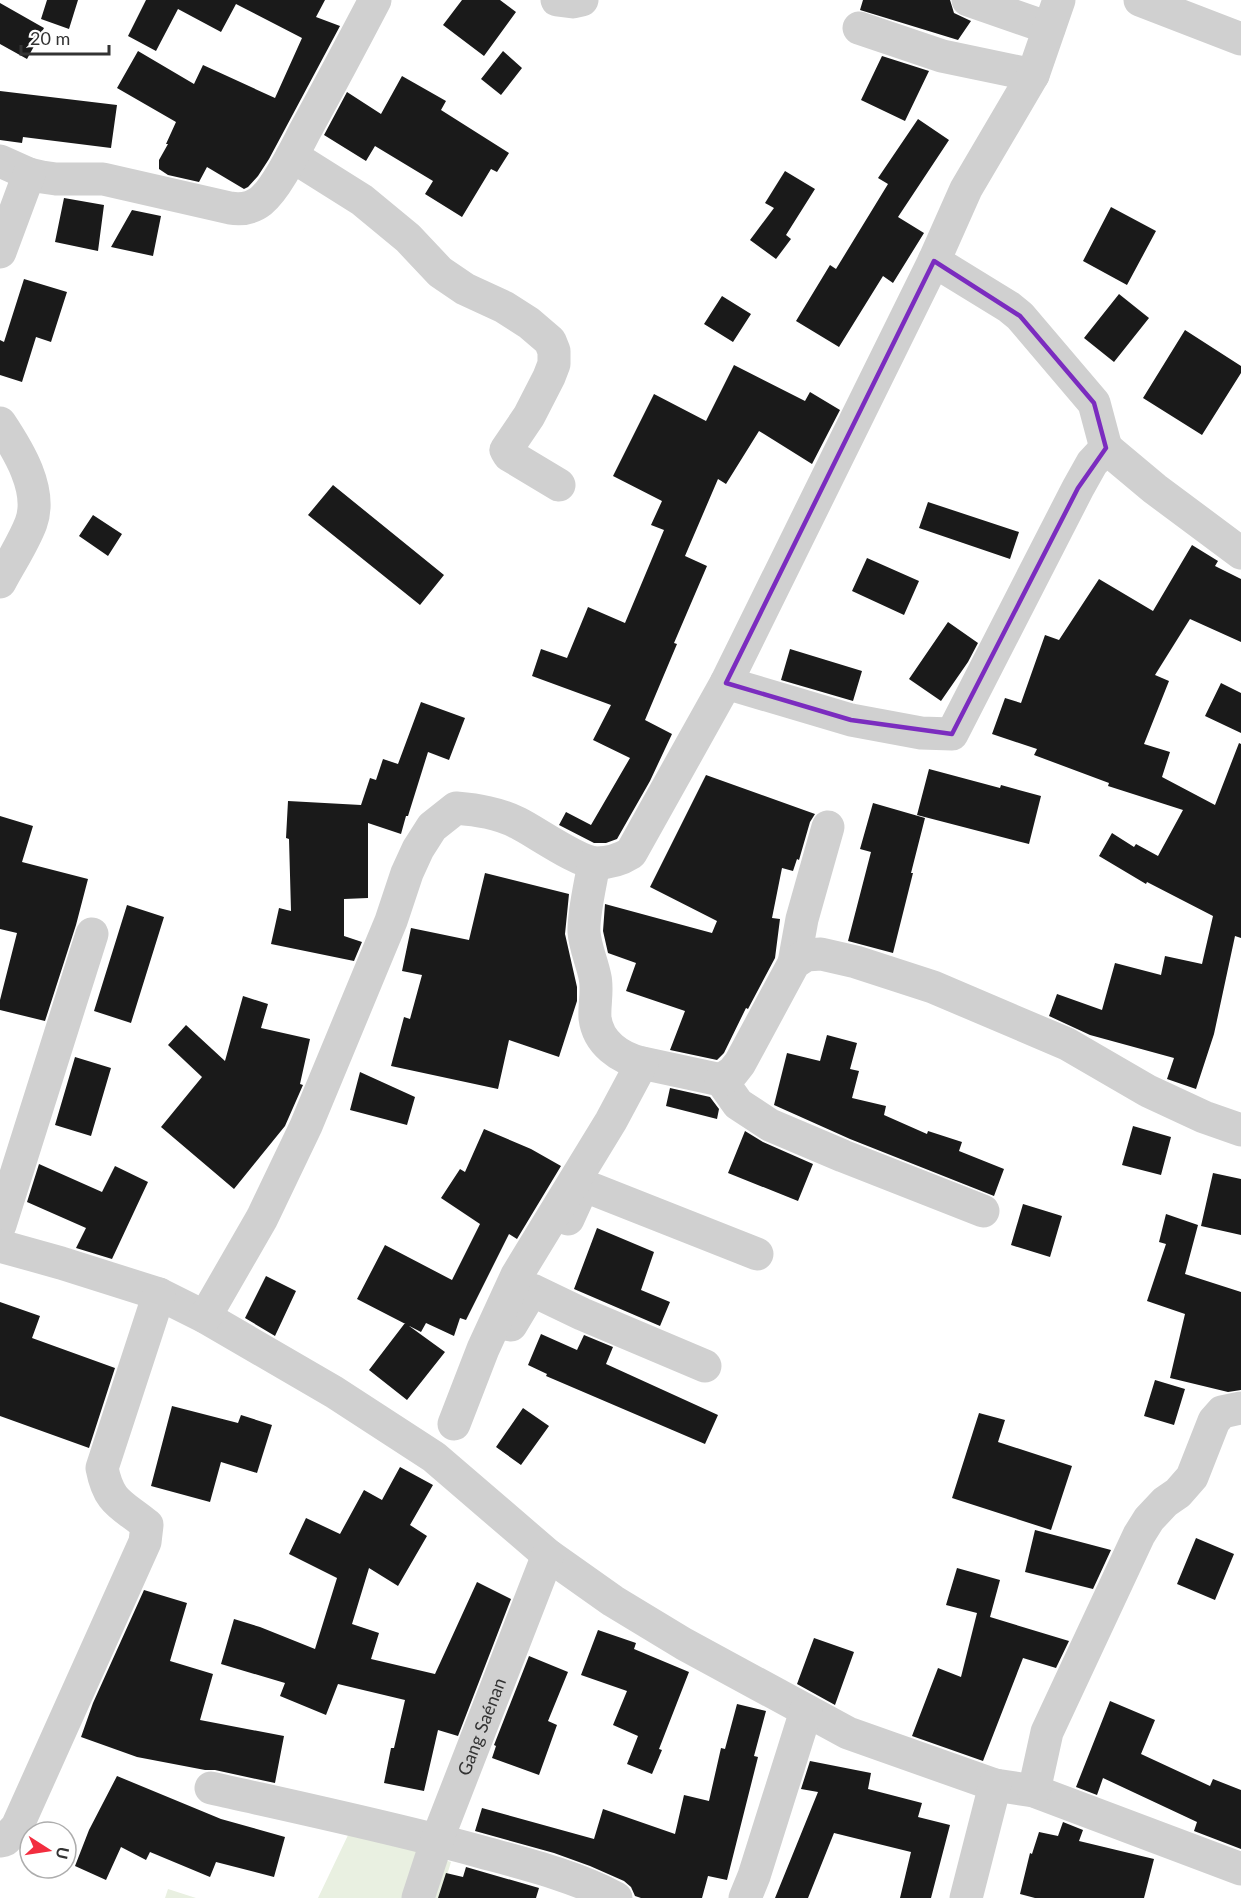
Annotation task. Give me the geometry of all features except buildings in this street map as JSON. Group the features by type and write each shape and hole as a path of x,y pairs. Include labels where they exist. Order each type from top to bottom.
{"street":[{"path":"0,252 15,168 56,179 103,179 240,210 260,202 270,193 292,156 375,0"},
{"path":"557,0 573,2 582,0"},
{"path":"206,1317 262,1218 306,1126 391,921 407,873 432,827 456,808 486,810 517,822 559,847 594,863 618,861 631,853 726,683 934,261 966,189 1033,75 1054,14 968,0"},
{"path":"1140,0 1241,39"},
{"path":"859,27 942,56 1033,75"},
{"path":"292,156 362,200 408,238 440,272 465,289 529,323 550,341 554,351 554,364 549,377 530,416 506,450 509,455 559,485"},
{"path":"934,261 1020,316 1094,403 1106,448 1155,489 1241,553"},
{"path":"0,423 14,443 30,480 34,501 31,522 0,582"},
{"path":"726,683 851,720 921,733 952,734 1078,488 1092,464 1106,448"},
{"path":"721,1080 740,1064 794,963 802,919 828,827"},
{"path":"594,863 584,920 584,933 596,978 598,1032 604,1042 632,1060 721,1080 738,1104 770,1125 983,1211"},
{"path":"0,1225 92,934"},
{"path":"794,963 806,955 821,954 856,962 933,987 1066,1044 1148,1091 1204,1117 1241,1130"},
{"path":"454,1424 483,1349 517,1275 611,1120 642,1063"},
{"path":"434,1457 532,1290 578,1197 585,1190 596,1190 757,1254"},
{"path":"0,1246 159,1294 206,1317 334,1392 434,1457 548,1555 613,1601 684,1644 806,1712 848,1733 995,1785 1034,1791 1241,1869"},
{"path":"532,1290 582,1314 705,1366"},
{"path":"0,1841 5,1840 17,1827 145,1542 147,1525 120,1506 105,1486 102,1468 159,1294"},
{"path":"1034,1791 1047,1732 1139,1536 1149,1519 1192,1477 1214,1421 1222,1412 1241,1408"},
{"name":"Gang Saénan","path":"418,1898 437,1840 548,1555"},
{"path":"745,1898 806,1712"},
{"path":"966,1898 995,1785"},
{"path":"211,1788 437,1840 549,1870 616,1898"}],"highlighted area":[{"path":"934,261 1020,316 1094,403 1106,448 1078,488 952,734 851,720 726,683"}],"green space":[{"path":"350,1831 451,1862 440,1898 318,1898"},
{"path":"168,1889 196,1898 165,1898"}]}
